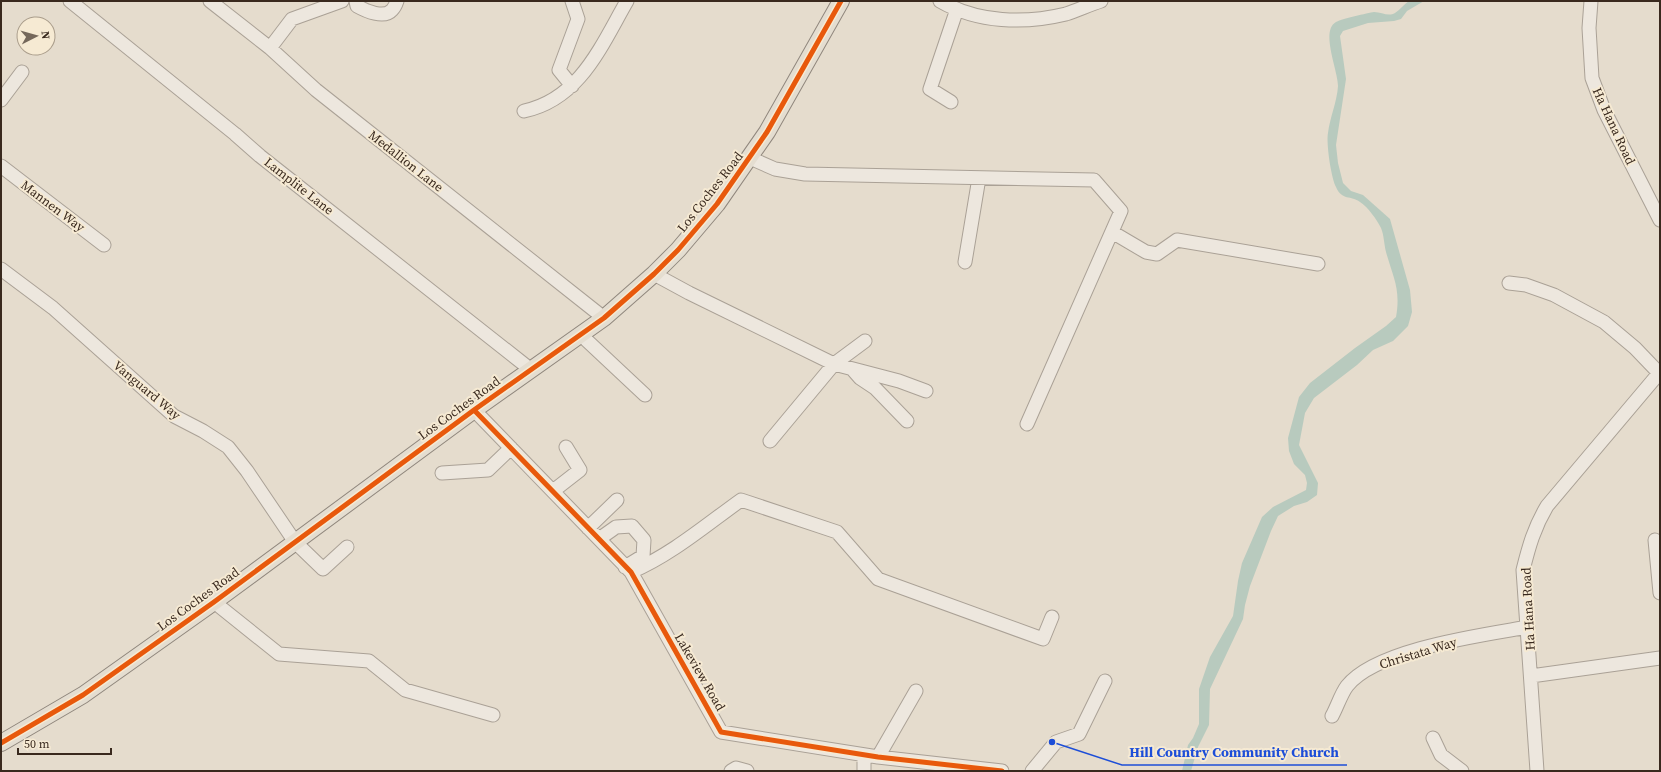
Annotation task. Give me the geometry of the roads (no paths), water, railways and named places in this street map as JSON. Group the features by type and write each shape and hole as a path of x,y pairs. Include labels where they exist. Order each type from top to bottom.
{"main road":[{"name":"Los Coches Road","path":"1,743 83,695 214,602 474,410 604,318 654,274 701,225 750,158 791,90 841,1"}],"street":[{"name":"Lamplite Lane","path":"70,1 235,134 260,156 530,370"},
{"name":"Medallion Lane","path":"210,1 270,48 316,90 604,318"},
{"path":"270,48 292,19 342,1"},
{"path":"356,1 357,6 366,10 387,13 392,10 397,1"},
{"path":"572,1 578,19 559,70 572,86"},
{"path":"524,111 548,103 572,86 588,68 627,1"},
{"path":"940,1 974,15 1008,21 1042,19 1067,13 1101,1"},
{"name":"Ha Hana Road","path":"1591,1 1589,28 1592,78 1604,110 1660,220"},
{"path":"951,102 930,89 957,9"},
{"path":"1,100 22,72"},
{"path":"750,158 775,169 805,174 1094,180 1120,211 1027,424"},
{"name":"Mannen Way","path":"1,166 104,245"},
{"path":"965,262 979,178"},
{"path":"1112,232 1146,252 1156,254 1177,240 1318,264"},
{"name":"Vanguard Way","path":"1,269 53,308 174,416 203,431 228,447 247,471 294,542 323,569 347,547"},
{"path":"654,274 689,293 834,364 899,381 926,391"},
{"path":"1508,283 1526,285 1554,295 1604,322 1660,372"},
{"path":"581,335 645,395"},
{"path":"770,441 834,364 865,341"},
{"path":"852,368 860,378 875,388 907,421"},
{"name":"Ha Hana Road","path":"1537,771 1524,570 1529,544 1536,523 1546,506 1660,372"},
{"name":"Lakeview Road","path":"474,410 628,569 721,732 878,757 1002,771"},
{"path":"553,491 580,470 566,447"},
{"path":"442,473 488,470 511,448"},
{"path":"588,528 617,500"},
{"path":"628,569 647,565 741,500 837,532 878,579 1043,639 1052,617"},
{"path":"599,539 616,527 632,526 644,540 643,556 628,569"},
{"path":"1655,540 1660,593"},
{"path":"214,602 279,654 369,661 405,690 493,714"},
{"name":"Christata Way","path":"1332,716 1347,686 1364,671 1381,662 1442,642 1528,627"},
{"path":"1531,676 1660,658"},
{"path":"1032,771 1056,742 1079,734 1105,681"},
{"path":"878,757 916,691"},
{"path":"1433,738 1441,755 1462,771"},
{"path":"864,755 864,771"},
{"path":"731,771 736,768 747,771"}],"place":[{"name":"Hill Country Community Church","path":"1052,742"}]}
